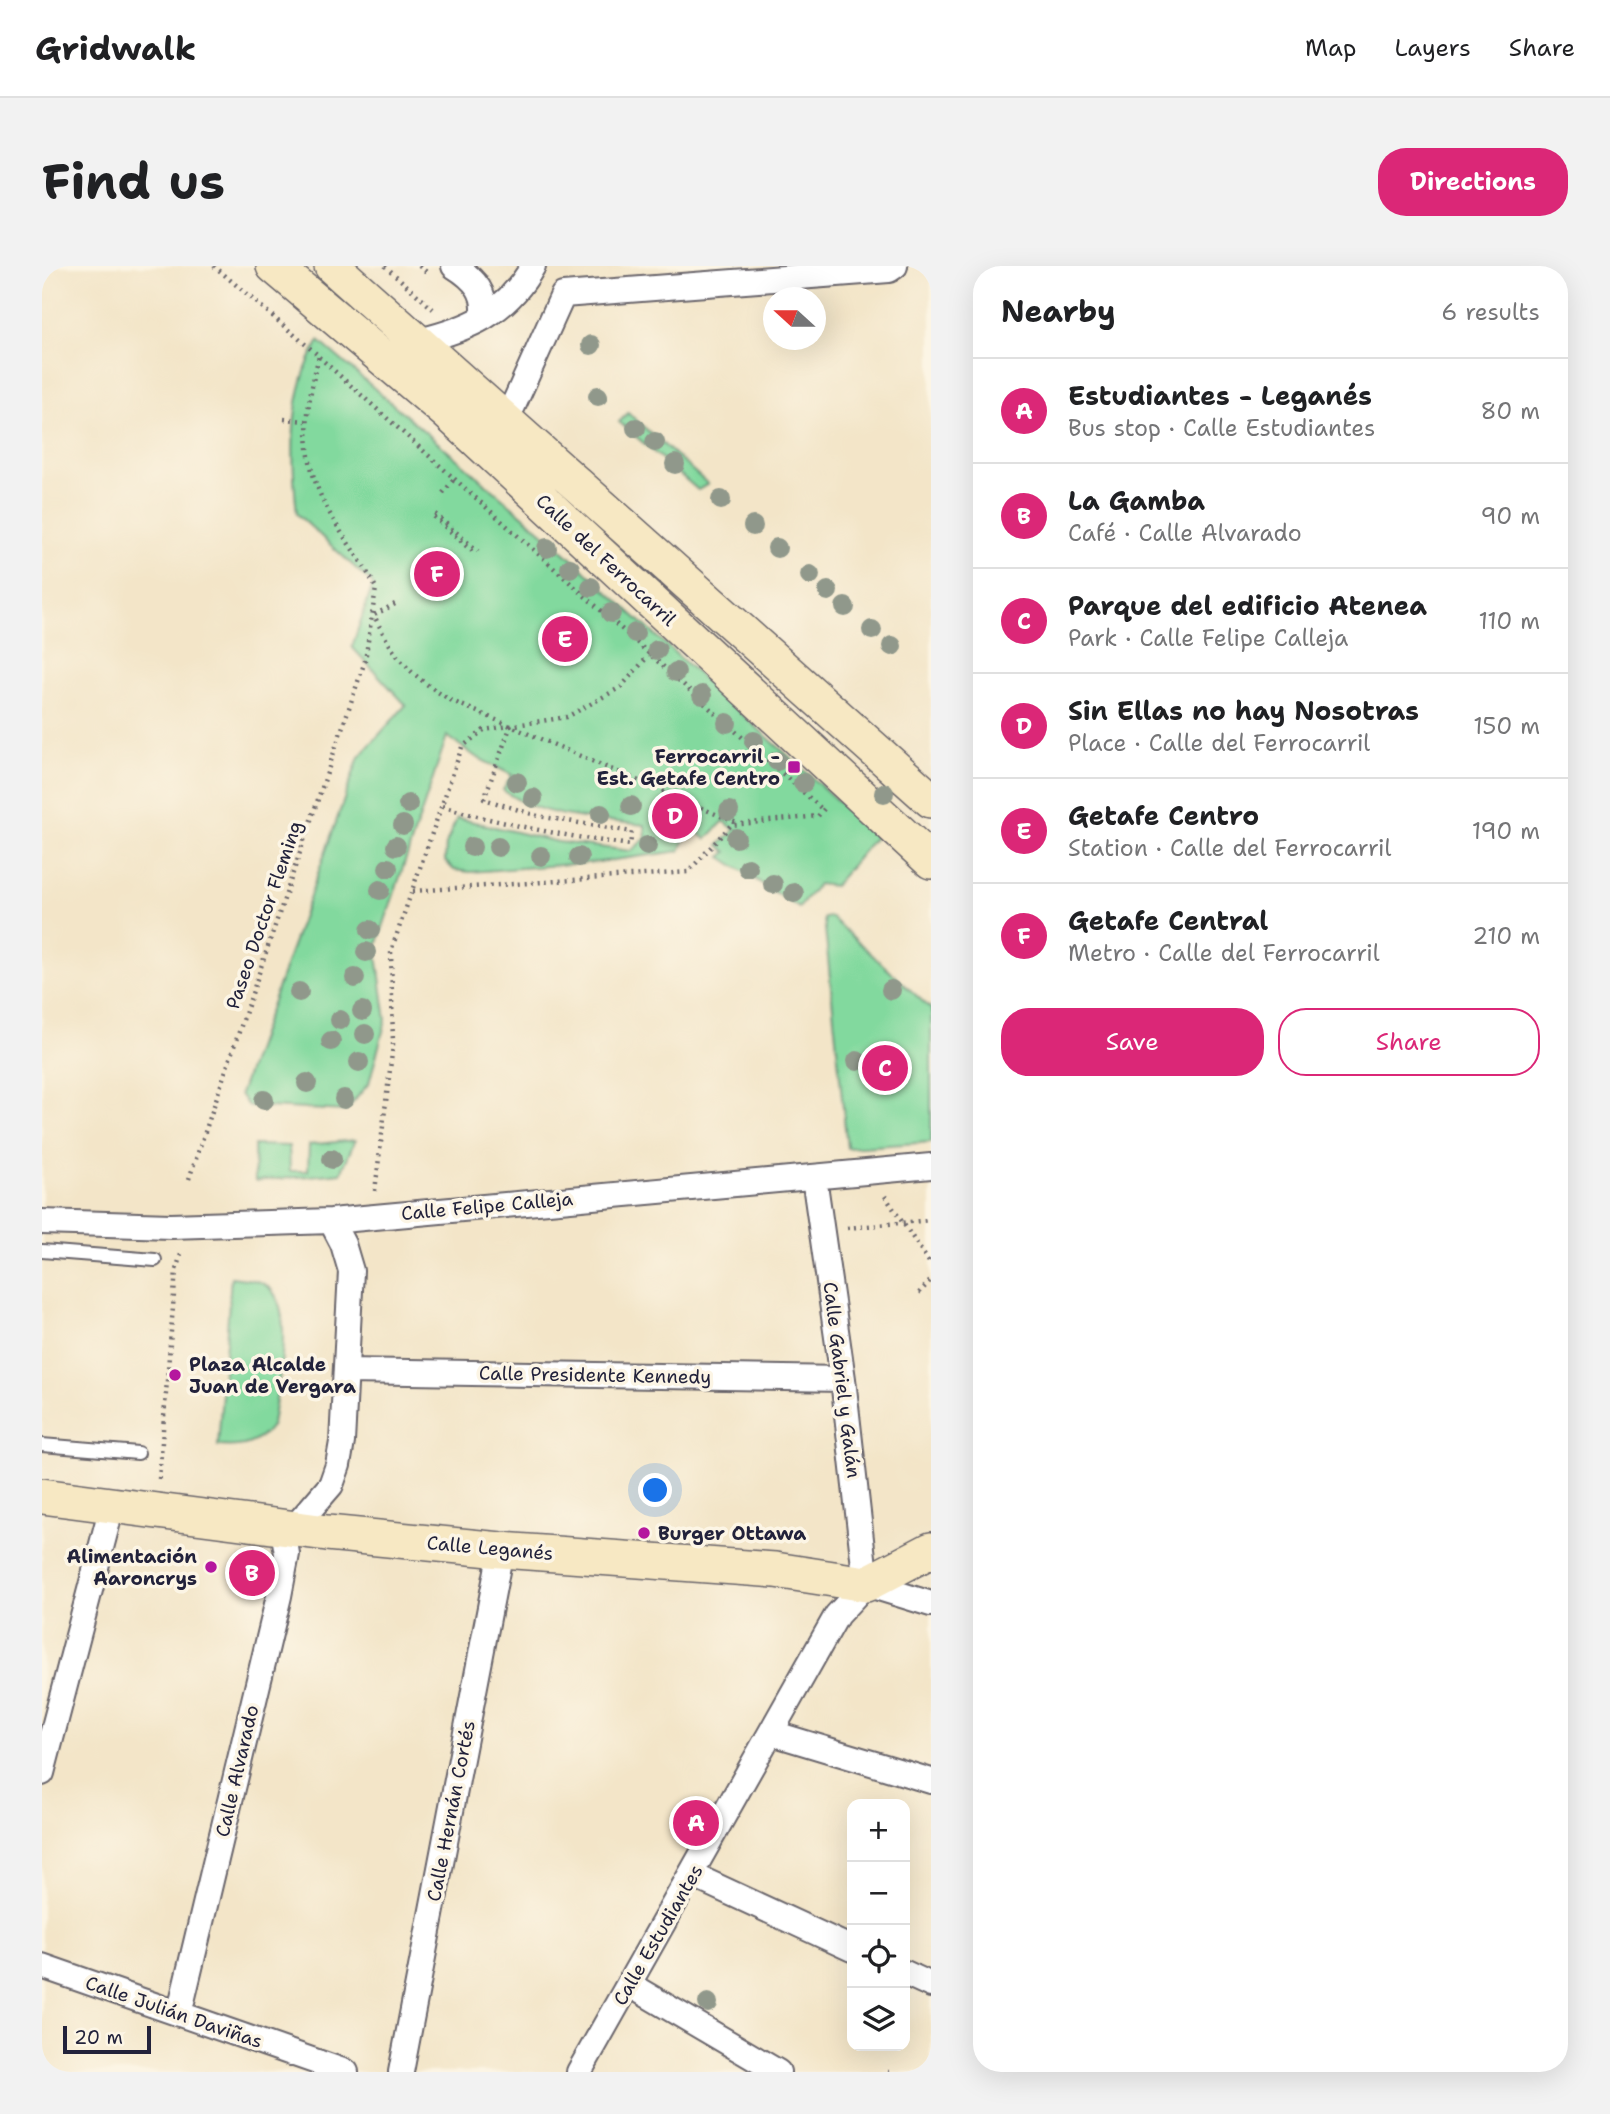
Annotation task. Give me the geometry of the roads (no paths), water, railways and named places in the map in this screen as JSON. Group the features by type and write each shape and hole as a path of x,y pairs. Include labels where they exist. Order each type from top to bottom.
{"street":[{"name":"Calle del Ferrocarril","path":"274,266 448,413 931,861"},
{"name":"Calle del Ferrocarril","path":"332,266 931,800"},
{"path":"454,266 478,287 485,298 483,318"},
{"path":"419,341 457,331 504,305 532,269 563,295 889,270 895,266"},
{"path":"513,406 563,295"},
{"name":"Calle Felipe Calleja","path":"42,1222 171,1226 331,1221 931,1166"},
{"name":"Calle Gabriel y Galán","path":"814,1177 844,1379 866,1584"},
{"path":"288,1528 331,1485 342,1442 351,1271 343,1244 331,1221"},
{"name":"Calle Presidente Kennedy","path":"347,1371 844,1379"},
{"name":"Calle Leganés","path":"42,1496 288,1528 501,1550 775,1570 866,1584"},
{"path":"42,1773 112,1506"},
{"name":"Calle Alvarado","path":"179,2014 279,1596 287,1554 288,1528"},
{"name":"Calle Hernán Cortés","path":"401,2072 501,1550"},
{"path":"866,1584 931,1550"},
{"path":"866,1584 931,1604"},
{"name":"Calle Estudiantes","path":"579,2072 837,1615 866,1584"},
{"path":"772,1733 931,1781"},
{"path":"692,1875 847,1947"},
{"name":"Calle Julián Daviñas","path":"42,1965 346,2072"},
{"path":"910,1975 931,1985"},
{"path":"630,1985 778,2072"}],"lane":[{"path":"42,1251 155,1260"},
{"path":"42,1445 138,1453"}],"place":[{"name":"Getafe Central","path":"437,574"},
{"name":"Getafe Centro","path":"565,639"},
{"name":"Ferrocarril - Est. Getafe Centro","path":"794,767"},
{"name":"Sin Ellas no hay Nosotras","path":"675,816"},
{"name":"Parque del edificio Atenea","path":"885,1068"},
{"name":"Plaza Alcalde Juan de Vergara","path":"175,1375"},
{"name":"Burger Ottawa","path":"644,1533"},
{"name":"Alimentación Aaroncrys","path":"211,1567"},
{"name":"La Gamba","path":"252,1573"},
{"name":"Estudiantes - Leganés","path":"696,1823"}]}
